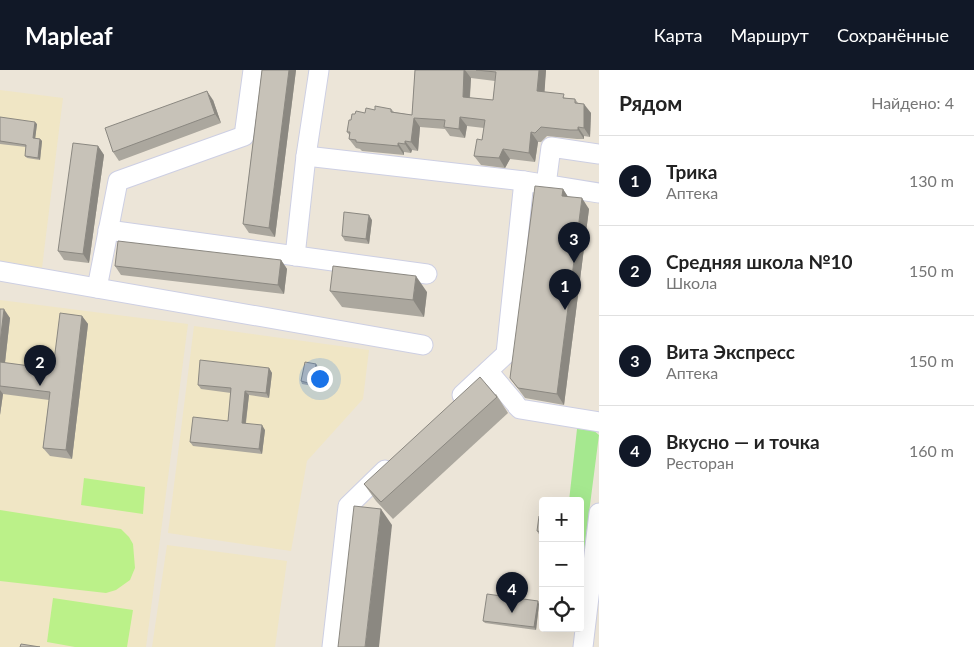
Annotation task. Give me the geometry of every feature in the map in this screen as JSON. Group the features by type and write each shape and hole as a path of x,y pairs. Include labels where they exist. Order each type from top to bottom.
{"street":[{"path":"97,288 118,181 244,136 254,70"},
{"path":"295,256 306,156 319,70"},
{"path":"546,185 551,147 599,154"},
{"path":"306,156 524,181 599,193"},
{"path":"453,405 506,354 524,181"},
{"path":"108,230 427,274"},
{"path":"0,271 423,344"},
{"path":"488,371 520,409 599,422"},
{"path":"332,647 348,506 397,459"},
{"path":"583,647 599,513"}],"shaded area":[{"path":"0,90 63,98 42,268 0,263"},
{"path":"0,300 188,324 146,647 0,647"},
{"path":"194,326 369,350 363,399 307,461 291,551 168,533"},
{"path":"167,545 287,561 275,647 152,647"}],"green space":[{"path":"577,429 593,430 599,435 584,552 584,497 569,497"},
{"path":"84,478 145,487 143,514 81,505"},
{"path":"0,510 121,529 133,544 135,568 130,580 116,590 106,593 0,581"},
{"path":"53,598 133,610 127,647 75,647 47,642"}],"building":[{"path":"262,70 289,70 269,228 243,224"},
{"path":"415,70 464,70 463,97 493,100 496,72 476,70 539,70 537,91 564,94 563,98 575,99 575,103 584,104 584,128 578,127 578,130 570,130 541,127 535,133 531,132 529,153 503,149 499,158 474,156 477,139 482,140 485,120 460,117 459,129 444,127 445,120 414,118 411,142 405,141 405,144 398,143 398,146 356,142 356,140 349,139 350,132 347,132 349,120 351,120 352,114 355,114 356,111 365,113 366,108 375,110 375,106 391,109 391,112 412,115"},
{"path":"207,91 215,114 113,152 105,128"},
{"path":"0,117 35,122 33,138 40,139 38,158 25,156 26,145 0,141"},
{"path":"73,143 98,146 83,254 58,251"},
{"path":"535,186 563,189 562,196 582,198 557,394 518,388 510,378"},
{"path":"344,212 369,215 366,239 342,236"},
{"path":"118,241 281,260 278,285 115,266"},
{"path":"333,266 416,276 413,300 330,291"},
{"path":"0,309 4,309 0,343"},
{"path":"60,313 82,316 66,450 43,448 50,392 0,386 0,362 53,369"},
{"path":"200,360 269,368 266,393 245,391 242,423 262,425 259,449 190,442 193,417 228,421 231,388 198,385"},
{"path":"305,362 316,364 312,384 301,381"},
{"path":"480,377 497,397 381,502 364,484"},
{"path":"354,506 381,509 365,647 338,647"},
{"path":"487,594 538,601 534,627 483,621"},
{"path":"21,644 40,647 20,647"}],"place":[{"name":"Вита Экспресс","path":"574,263"},
{"name":"Трика","path":"565,310"},
{"name":"Средняя школа №10","path":"40,386"},
{"name":"Вкусно — и точка","path":"512,613"}]}
